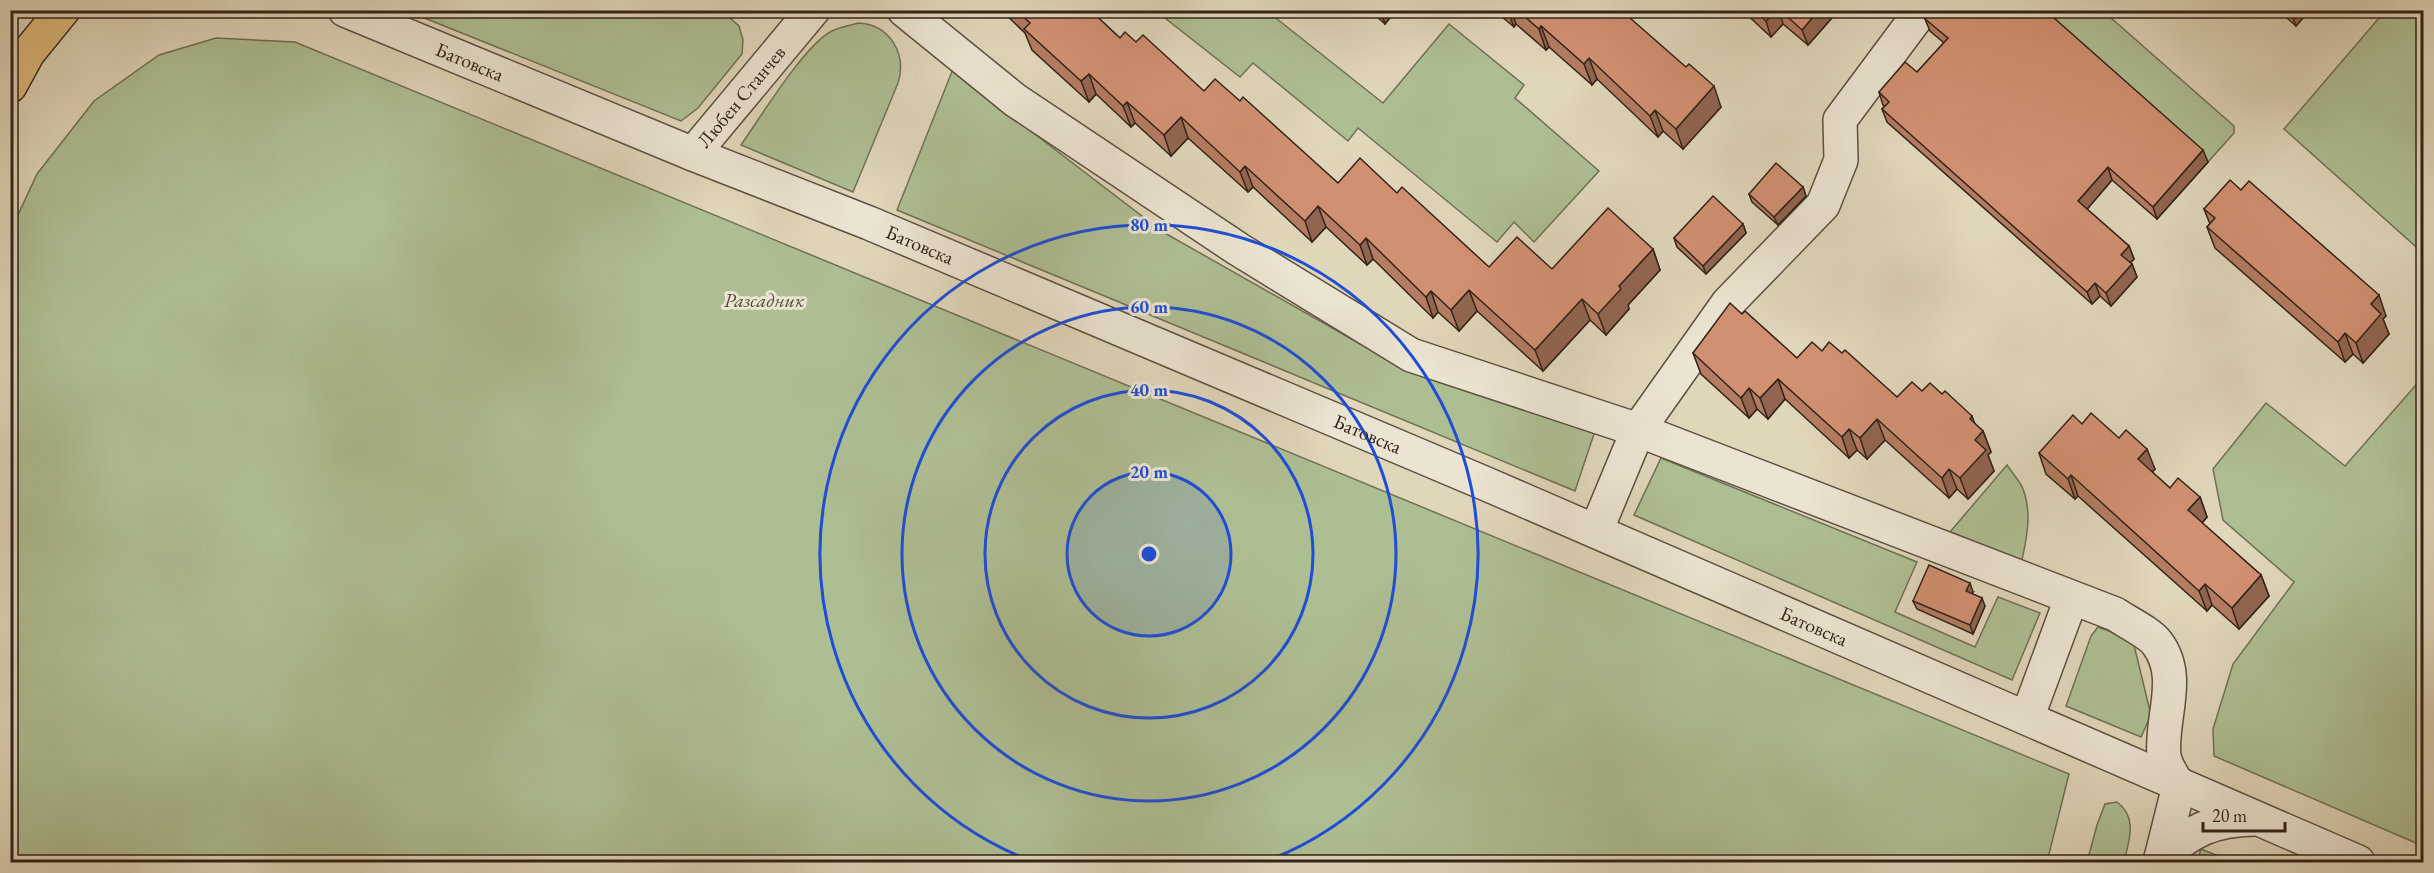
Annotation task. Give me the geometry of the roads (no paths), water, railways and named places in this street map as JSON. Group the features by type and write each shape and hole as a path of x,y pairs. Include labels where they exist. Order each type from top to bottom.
{"main road":[{"path":"10,86 28,53 63,10"}],"street":[{"name":"Батовска","path":"333,10 358,16 693,154 869,223 1596,531 2254,819 2358,862"},
{"name":"Любен Станчев","path":"693,154 813,10"},
{"path":"904,10 1015,100 1238,249 1411,355 1638,430 2071,599 2115,614 2157,641 2168,664 2171,687 2164,725 2164,758 2179,786 2161,860"},
{"path":"1596,531 1638,430 1728,303 1823,205 1841,160 1840,120 1922,10"},
{"path":"2027,718 2071,599"},
{"path":"2161,860 2180,840 2203,827 2228,819 2254,819"}],"park label":[{"name":"Разсадник","path":"764,300"}]}
